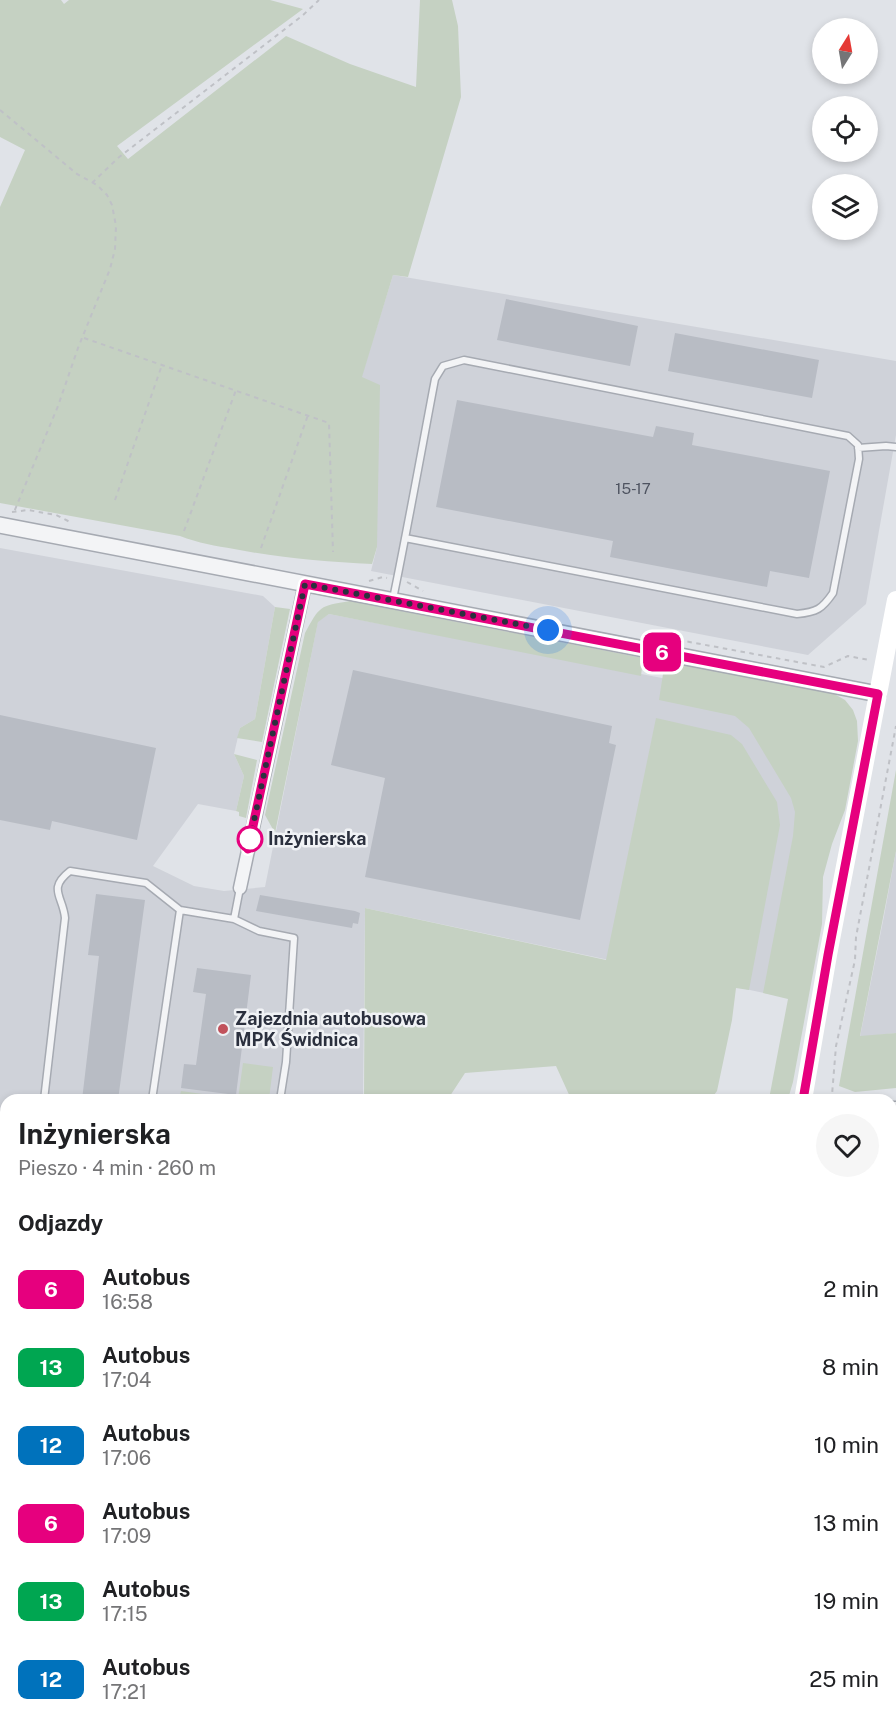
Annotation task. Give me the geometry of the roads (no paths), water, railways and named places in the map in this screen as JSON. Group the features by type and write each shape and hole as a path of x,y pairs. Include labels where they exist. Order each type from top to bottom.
{"main road":[{"path":"804,1094 828,955 896,600"}],"street":[{"path":"4,526 878,694"},
{"path":"240,888 305,584"}],"lane":[{"path":"393,600 435,379 443,366 464,360 848,436 858,445 859,459 833,593 825,605 813,612 797,614 405,538"},
{"path":"858,448 896,447"},
{"path":"45,1094 65,918 64,907 57,888 61,878 70,871 146,883 180,910 234,919 259,931 294,938 286,1062 281,1094"},
{"path":"234,919 240,888"},
{"path":"153,1094 180,910"}],"place":[{"name":"Inżynierska","path":"250,839"},
{"name":"Zajezdnia autobusowa MPK Świdnica","path":"223,1029"}]}
